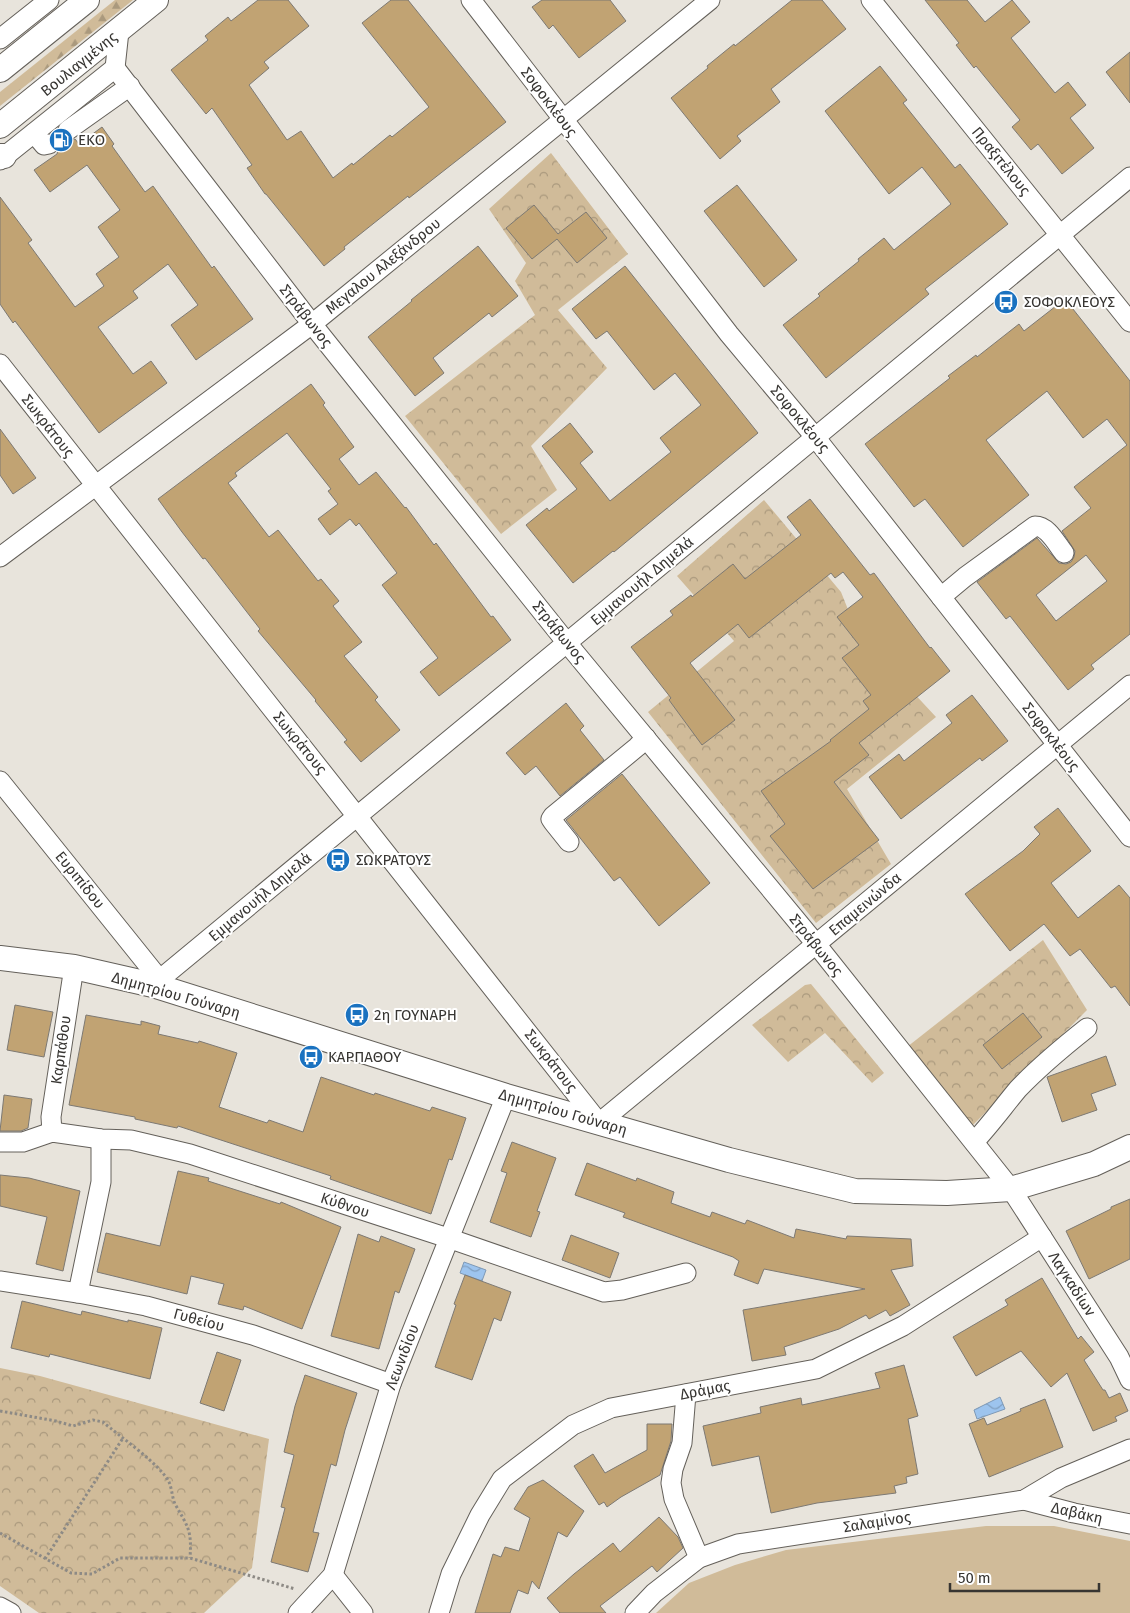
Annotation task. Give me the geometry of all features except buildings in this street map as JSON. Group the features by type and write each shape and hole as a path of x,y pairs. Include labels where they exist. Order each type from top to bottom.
{"main road":[{"path":"0,70 87,0"},
{"name":"Βουλιαγμένης","path":"0,126 156,0"},
{"name":"Δημητρίου Γούναρη","path":"0,958 74,967 156,983 506,1096 729,1160 855,1191 947,1193 1011,1189 1094,1164 1130,1147"}],"street":[{"path":"0,39 48,0"},
{"name":"Σοφοκλέους","path":"472,0 562,120 729,334 815,437 1130,837"},
{"name":"Μεγαλου Αλεξάνδρου","path":"0,557 312,324 710,0"},
{"name":"Πραξιτέλους","path":"871,0 1130,322"},
{"path":"1,157 41,138 73,102 115,68 120,31"},
{"name":"Στράβωνος","path":"115,68 312,324 567,643 816,944 1011,1189"},
{"path":"68,130 130,86"},
{"path":"73,102 84,119"},
{"name":"Εμμανουήλ Δημελά","path":"156,983 1130,177"},
{"name":"Σωκράτους","path":"0,364 599,1123"},
{"path":"941,598 964,577 1035,526 1041,526 1046,529 1064,553"},
{"name":"Επαμεινώνδα","path":"599,1123 1130,685"},
{"path":"569,842 551,820 553,816 646,738"},
{"name":"Ευριπίδου","path":"0,781 156,983"},
{"name":"Καρπάθου","path":"52,1132 51,1116 74,967"},
{"path":"974,1142 1018,1090 1066,1044 1087,1028"},
{"name":"Λεωνιδίου","path":"298,1613 333,1576 391,1384 506,1096"},
{"name":"Κύθνου","path":"0,1142 23,1142 52,1132 101,1139 131,1140 190,1154 448,1238 604,1292 622,1290 686,1273"},
{"path":"78,1293 101,1182 101,1139"},
{"name":"Λαγκαδίων","path":"1011,1189 1042,1237 1125,1354 1130,1380"},
{"name":"Δράμας","path":"439,1613 451,1574 480,1514 502,1479 535,1452 573,1425 611,1408 816,1369 903,1326 1042,1237"},
{"name":"Γυθείου","path":"0,1281 146,1306 253,1335 391,1384"},
{"path":"686,1394 682,1443 673,1469 671,1483 674,1499 699,1558"},
{"name":"Σαλαμίνος","path":"634,1613 654,1593 699,1558 738,1544 1024,1500 1061,1478 1130,1448"},
{"name":"Δαβάκη","path":"1024,1500 1074,1513 1130,1524"},
{"path":"333,1576 363,1613"},
{"path":"0,1607 11,1613"}],"path":[{"path":"0,1411 73,1426 94,1420 103,1422 152,1461 168,1481 174,1502 187,1524 191,1540 190,1558"},
{"path":"45,1559 123,1438"},
{"path":"0,1533 71,1573 92,1574 120,1558 190,1558 314,1595"}],"green space":[{"path":"115,0 133,0 0,106 0,92"},
{"path":"551,153 628,254 558,310 607,368 531,446 557,490 501,534 405,416 535,315 515,281 526,263 489,209"},
{"path":"764,500 841,592 857,632 936,717 847,789 891,864 816,923 648,712 734,641 677,576"},
{"path":"1043,940 1087,1010 971,1127 907,1047"},
{"path":"811,984 884,1073 872,1083 825,1033 788,1062 752,1025 805,985"},
{"path":"0,1368 40,1376 269,1439 252,1568 204,1613 39,1613 0,1586"},
{"path":"986,1526 1054,1526 1130,1541 1130,1613 656,1613 689,1583 735,1565 786,1550"}],"water":[{"path":"464,1262 486,1270 482,1281 460,1273"},
{"path":"1000,1397 1005,1409 977,1419 974,1410"}],"place":[{"name":"EKO","path":"61,140"},
{"name":"ΣΟΦΟΚΛΕΟΥΣ","path":"1006,302"},
{"name":"ΣΩΚΡΑΤΟΥΣ","path":"338,860"},
{"name":"2η ΓΟΥΝΑΡΗ","path":"357,1015"},
{"name":"ΚΑΡΠΑΘΟΥ","path":"311,1057"}]}
